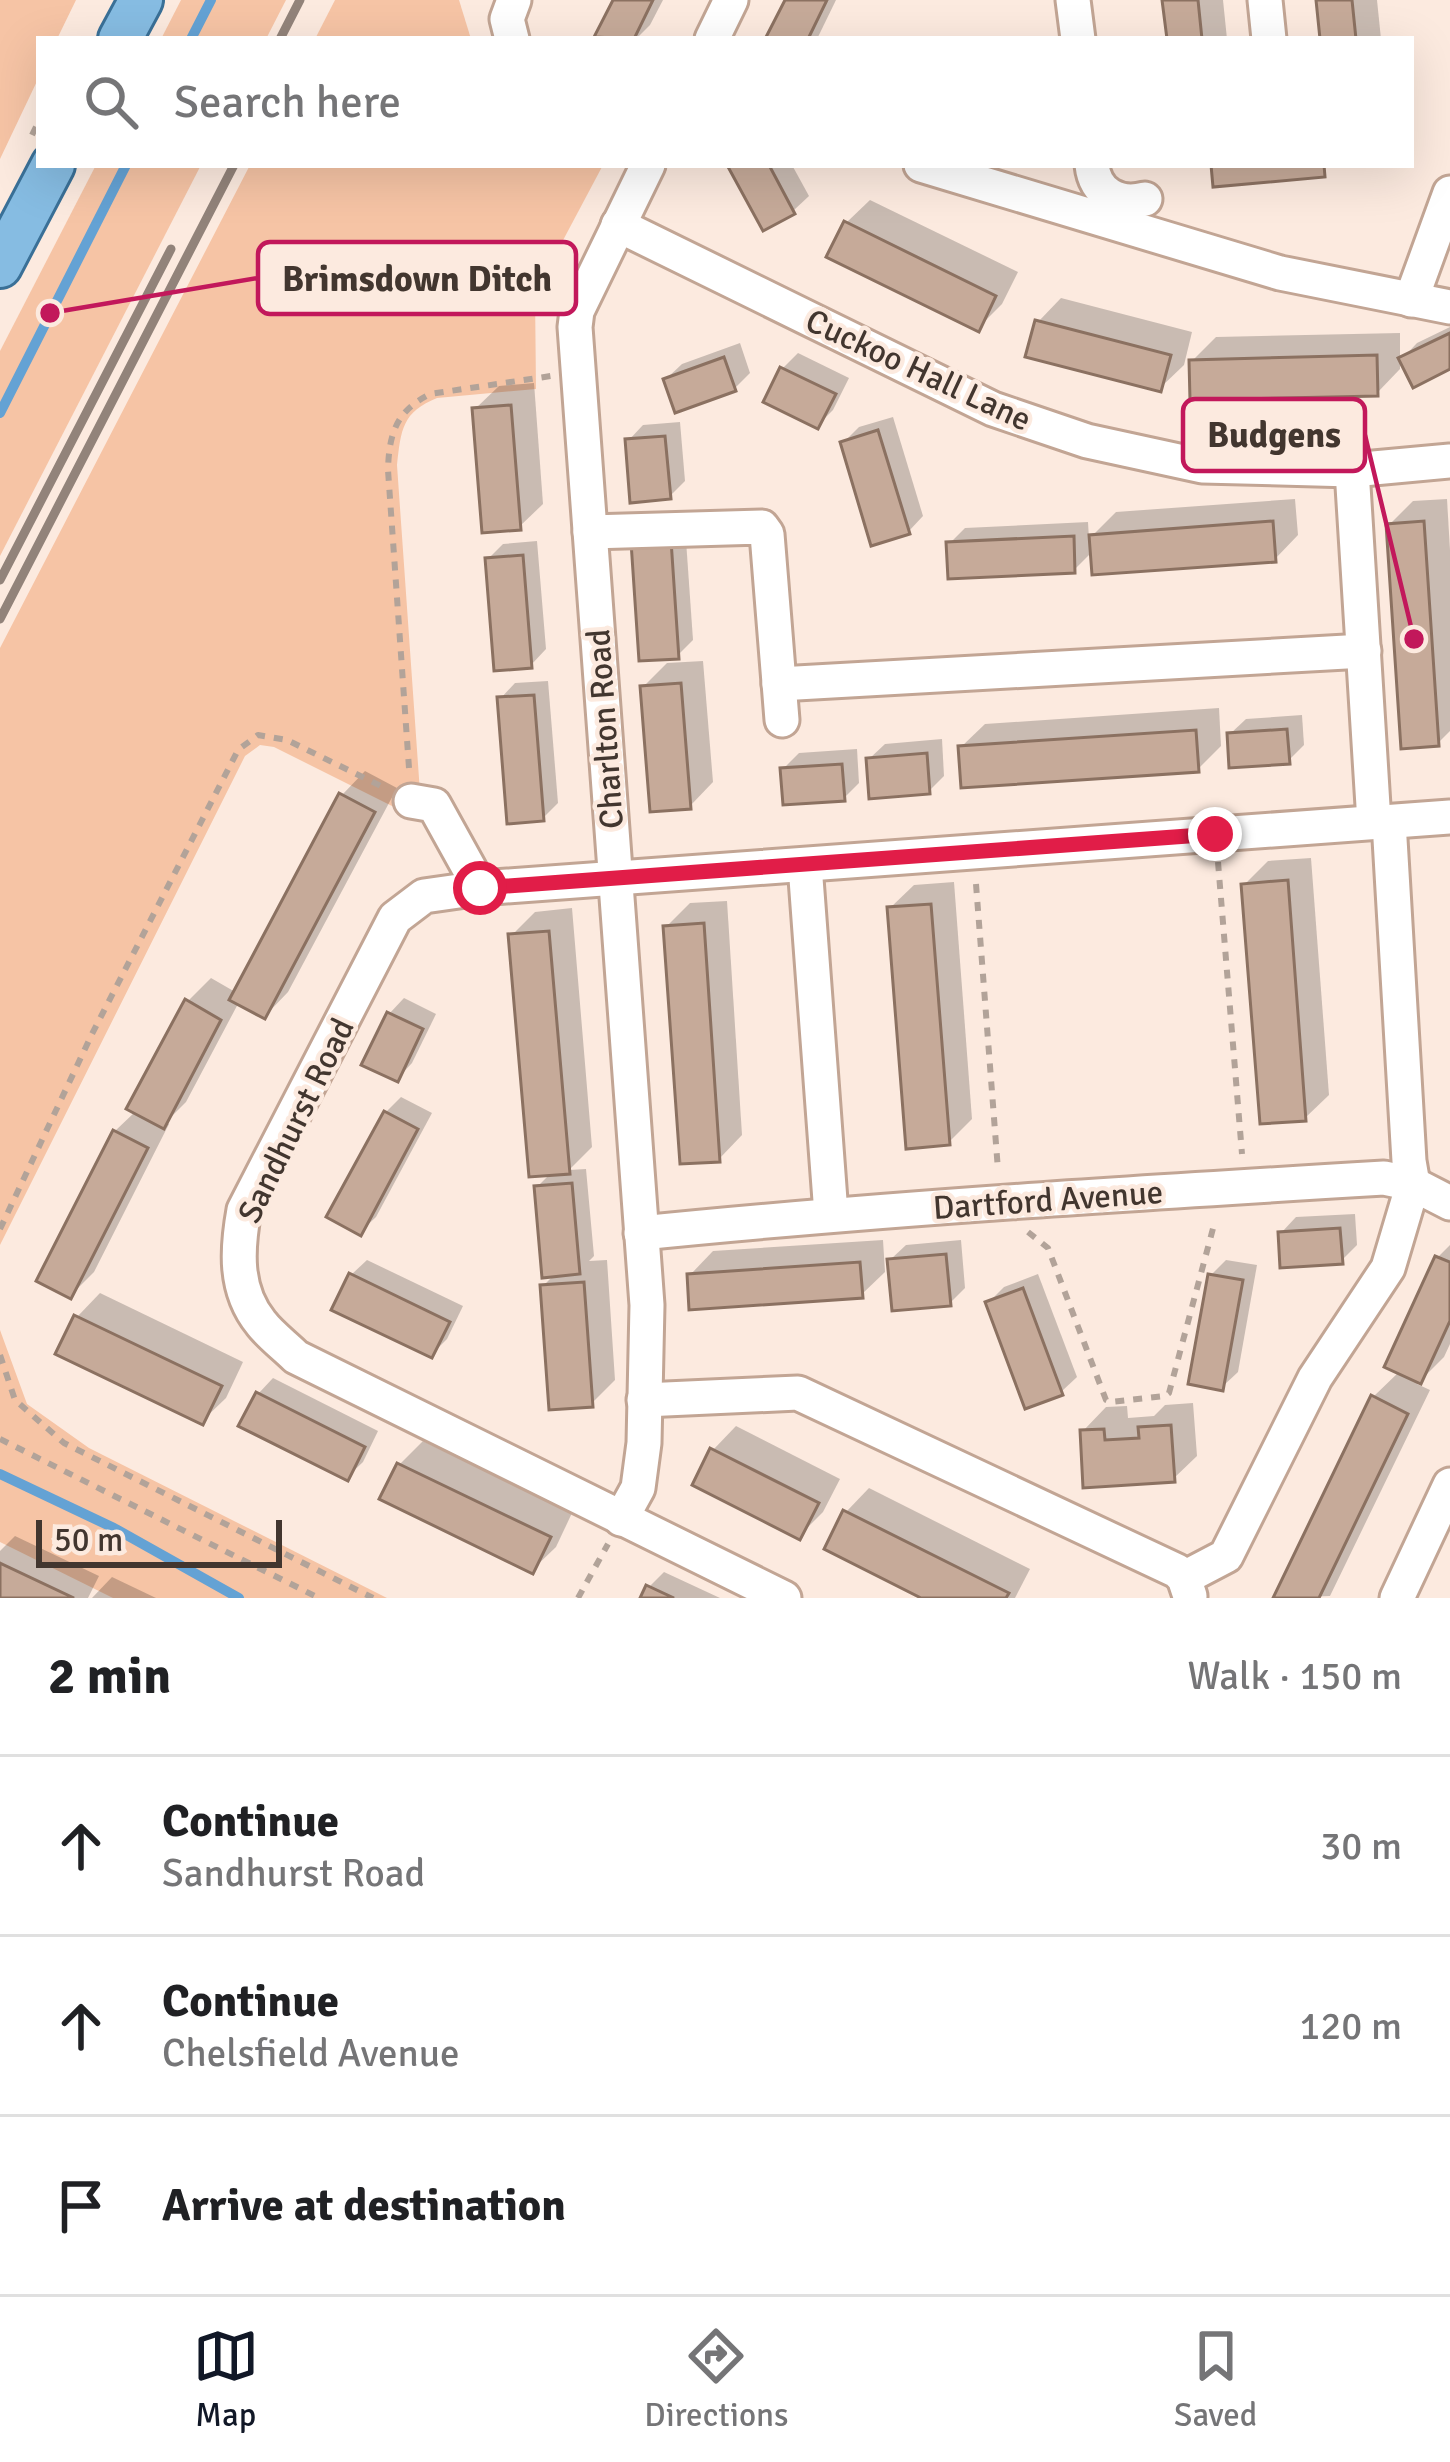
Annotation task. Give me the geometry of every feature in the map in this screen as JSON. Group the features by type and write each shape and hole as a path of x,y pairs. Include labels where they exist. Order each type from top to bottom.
{"main road":[{"path":"122,36 141,0"},
{"path":"0,266 51,168"}],"street":[{"path":"511,36 506,19 514,0"},
{"path":"713,36 731,0"},
{"path":"1073,0 1078,36"},
{"path":"1265,0 1269,36"},
{"name":"Charlton Road","path":"621,1519 638,1488 644,1443 647,1305 574,328 646,168"},
{"path":"931,168 1280,273 1450,307"},
{"path":"1092,168 1100,190 1125,202 1145,200"},
{"path":"1411,300 1450,193"},
{"name":"Cuckoo Hall Lane","path":"618,225 993,410 1087,442 1202,466 1352,470 1450,461"},
{"path":"644,1400 798,1393 1177,1570 1187,1588 1226,1556 1315,1378 1388,1268 1413,1184 1352,470"},
{"path":"590,532 762,527 782,720"},
{"path":"779,684 1364,652"},
{"path":"411,801 434,805 480,888"},
{"name":"Sandhurst Road","path":"784,1598 296,1357 260,1322 244,1292 237,1247 244,1210 395,918 424,896 480,888 1450,818"},
{"path":"805,865 831,1214"},
{"name":"Dartford Avenue","path":"641,1234 1000,1201 1384,1178 1413,1184 1450,1203"},
{"path":"1397,1598 1450,1485"}],"path":[{"path":"411,801 388,470 395,429 401,414 430,394 578,372"},
{"path":"0,1229 92,1034 238,750 258,736 287,740 411,801"},
{"path":"974,852 1000,1201 1007,1228 1027,1232 1048,1248 1106,1400 1112,1402 1169,1394 1216,1216 1244,1186 1215,834"},
{"path":"0,1355 15,1400 64,1442 374,1598"},
{"path":"0,1439 319,1598"},
{"path":"578,1598 621,1519"}],"shaded area":[{"path":"0,0 76,0 58,36 36,36 36,83 0,159"},
{"path":"181,0 286,0 268,36 163,36"},
{"path":"335,0 459,0 470,36 317,36"},
{"path":"94,168 199,168 0,556 0,351"},
{"path":"248,168 601,168 535,293 536,389 437,398 417,409 402,432 397,465 422,821 274,747 260,745 245,756 0,1245 0,648"},
{"path":"0,1330 27,1404 89,1448 387,1598 113,1598 0,1542"}],"building":[{"path":"613,0 653,0 635,36 595,36"},
{"path":"785,0 827,0 809,36 767,36"},
{"path":"1162,0 1198,0 1202,36 1167,36"},
{"path":"1316,0 1352,0 1356,36 1320,36"},
{"path":"729,168 771,168 795,214 763,231"},
{"path":"1211,168 1324,168 1325,177 1213,187"},
{"path":"844,221 996,296 979,332 826,257"},
{"path":"1035,320 1171,355 1161,392 1025,357"},
{"path":"1450,333 1450,369 1413,388 1398,358"},
{"path":"1377,355 1378,396 1190,400 1189,360"},
{"path":"724,357 736,391 675,413 663,379"},
{"path":"780,367 836,394 818,429 763,402"},
{"path":"511,405 521,530 482,533 472,408"},
{"path":"878,430 910,534 871,546 840,442"},
{"path":"665,436 671,499 630,503 625,439"},
{"path":"1273,521 1276,562 1092,575 1089,535"},
{"path":"1424,521 1439,746 1401,749 1386,524"},
{"path":"1074,536 1075,573 948,579 946,542"},
{"path":"671,540 679,659 639,661 631,542"},
{"path":"523,555 532,668 494,671 485,558"},
{"path":"681,683 691,809 650,812 640,686"},
{"path":"534,695 544,821 507,824 497,697"},
{"path":"1287,729 1290,764 1229,768 1227,733"},
{"path":"1196,730 1199,772 961,788 958,746"},
{"path":"927,753 930,794 869,799 866,758"},
{"path":"842,764 845,801 783,805 780,768"},
{"path":"339,793 375,812 265,1019 229,1000"},
{"path":"1288,880 1306,1121 1260,1124 1241,884"},
{"path":"931,904 950,1145 906,1149 887,907"},
{"path":"704,923 720,1162 680,1164 663,926"},
{"path":"549,931 570,1174 529,1177 508,934"},
{"path":"185,999 221,1020 164,1129 126,1109"},
{"path":"387,1012 423,1029 398,1082 361,1065"},
{"path":"384,1111 418,1129 361,1236 326,1217"},
{"path":"113,1130 148,1148 71,1299 36,1281"},
{"path":"572,1183 580,1274 542,1278 534,1186"},
{"path":"1340,1228 1343,1264 1280,1268 1278,1232"},
{"path":"946,1254 951,1306 892,1311 887,1259"},
{"path":"1435,1256 1450,1262 1450,1321 1421,1384 1384,1367"},
{"path":"860,1262 863,1298 689,1310 687,1274"},
{"path":"349,1273 450,1322 432,1358 331,1310"},
{"path":"1208,1274 1243,1280 1223,1391 1188,1384"},
{"path":"584,1282 593,1407 549,1410 540,1285"},
{"path":"1023,1288 1063,1395 1025,1409 985,1302"},
{"path":"74,1315 222,1386 203,1425 55,1354"},
{"path":"256,1392 365,1447 348,1481 238,1426"},
{"path":"1371,1395 1408,1414 1319,1598 1273,1598"},
{"path":"1171,1425 1175,1482 1083,1488 1080,1430 1104,1429 1105,1440 1139,1438 1138,1427"},
{"path":"710,1448 819,1503 800,1540 692,1485"},
{"path":"397,1463 551,1537 533,1574 379,1499"},
{"path":"843,1510 1009,1593 1006,1598 921,1598 824,1549"},
{"path":"0,1563 74,1598 0,1598"},
{"path":"646,1585 674,1598 640,1598"}],"waterway":[{"path":"193,36 211,0"},
{"path":"0,413 124,168"},
{"path":"0,1474 114,1528 239,1598"}],"railway":[{"path":"282,36 300,0"},
{"path":"0,619 232,168"},
{"path":"0,580 171,249"}],"place":[{"name":"Brimsdown Ditch","path":"50,313"},
{"name":"Budgens","path":"1414,639"}],"route":[{"path":"480,888 1215,834"}]}
